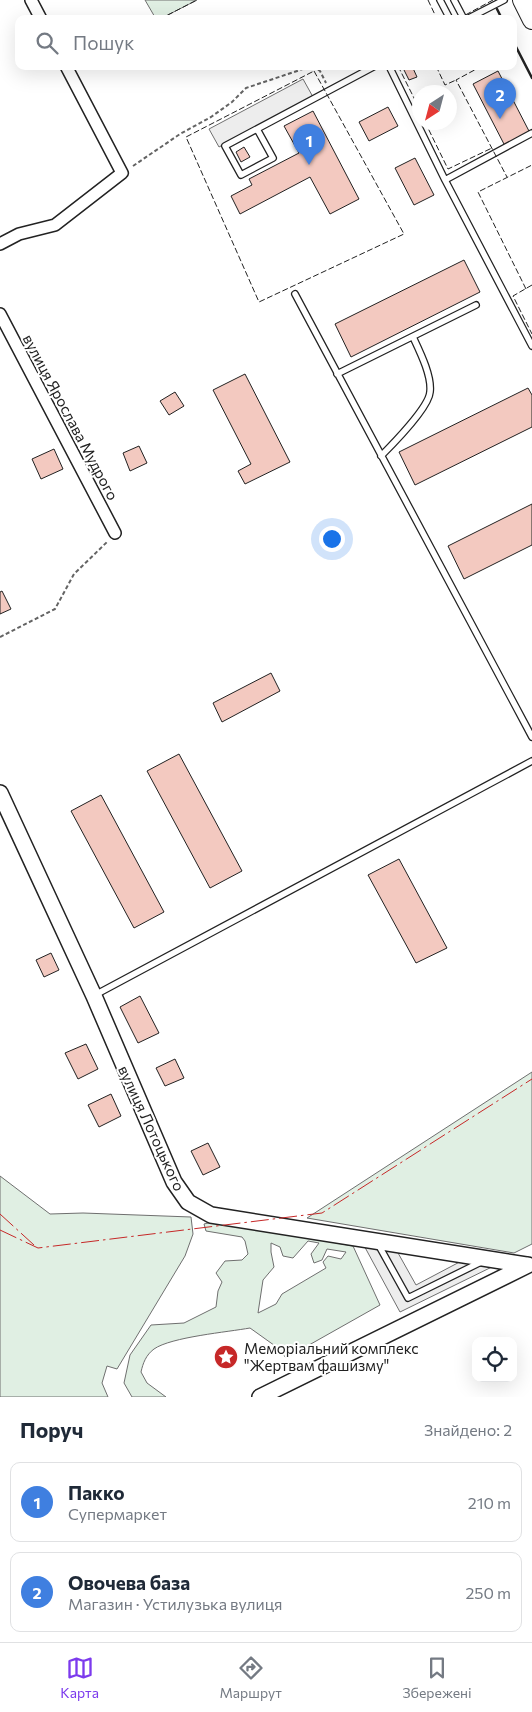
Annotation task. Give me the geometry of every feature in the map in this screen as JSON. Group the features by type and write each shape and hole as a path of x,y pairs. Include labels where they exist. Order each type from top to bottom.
{"main road":[{"path":"522,0 532,20"}],"street":[{"path":"31,0 39,15"},
{"path":"0,244 19,234 55,225 122,173 68,70"},
{"name":"вулиця Ярослава Мудрого","path":"0,314 115,533"},
{"name":"вулиця Лотоцького","path":"0,793 94,996 174,1182 188,1202 211,1215 486,1260 529,1264"},
{"path":"260,1397 529,1264"}],"lane":[{"path":"440,0 448,15"},
{"path":"454,0 463,15"},
{"path":"474,15 504,0"},
{"path":"257,129 273,158 241,175 225,146 367,70"},
{"path":"391,70 445,180 532,346"},
{"path":"445,180 532,133"},
{"path":"295,294 532,737"},
{"path":"337,374 476,305"},
{"path":"381,456 417,417 430,393 426,366 414,337"},
{"path":"94,996 532,761"},
{"path":"377,1242 408,1298 486,1260"}],"path":[{"path":"122,173 180,134 211,118 232,102 246,88 300,70"},
{"path":"318,70 330,90"},
{"path":"0,636 56,609 74,574 115,533"}],"green space":[{"path":"145,0 197,0 168,15 154,15"},
{"path":"532,1072 532,1244 514,1253 307,1218"},
{"path":"0,1176 50,1214 83,1213 191,1217 193,1234 185,1256 117,1369 107,1366 102,1383 108,1397 0,1397"},
{"path":"216,1221 353,1246 380,1305 286,1358 278,1348 250,1328 186,1338 162,1345 149,1354 141,1372 147,1383 166,1397 132,1397 124,1383 130,1355 151,1325 184,1323 216,1307 218,1291 222,1282 216,1273 225,1261 242,1260 248,1254 242,1237 206,1231 204,1224","holes":["308,1241 319,1243 311,1254 314,1263 322,1260 327,1249 346,1252 341,1259 328,1256 323,1262 326,1268 282,1294 276,1304 258,1313 263,1280 274,1267 271,1243 280,1247 283,1256 293,1258"]}],"shaded area":[{"path":"303,79 313,97 219,147 209,129"},
{"path":"361,1240 393,1244 416,1285 469,1257 502,1262 400,1312"}],"building":[{"path":"404,70 414,70 417,77 409,80"},
{"path":"498,71 530,133 505,146 473,84"},
{"path":"388,107 398,126 369,141 359,122"},
{"path":"313,111 359,199 330,214 310,177 240,214 231,196 252,185 249,179 299,153 284,126"},
{"path":"244,147 250,157 241,162 236,152"},
{"path":"415,158 434,195 414,205 395,168"},
{"path":"464,260 480,292 351,357 335,324"},
{"path":"245,374 290,462 245,484 238,471 251,464 213,390"},
{"path":"528,388 532,395 532,427 415,485 399,452"},
{"path":"175,392 184,406 169,415 160,401"},
{"path":"139,446 147,463 130,471 123,453"},
{"path":"54,449 63,469 41,479 32,459"},
{"path":"532,504 532,545 464,579 448,546"},
{"path":"2,591 11,609 0,614 0,592"},
{"path":"271,673 280,691 222,722 213,703"},
{"path":"179,754 242,871 210,888 147,771"},
{"path":"101,795 164,912 134,928 71,811"},
{"path":"399,859 447,948 416,963 368,875"},
{"path":"51,953 59,970 44,977 36,960"},
{"path":"140,996 159,1033 138,1043 120,1007"},
{"path":"86,1044 98,1069 78,1079 65,1053"},
{"path":"175,1059 184,1078 165,1086 156,1068"},
{"path":"111,1094 121,1116 99,1127 88,1105"},
{"path":"208,1143 220,1167 203,1175 191,1151"}],"fence":[{"path":"168,15 197,0"},
{"path":"428,0 435,15"},
{"path":"465,15 493,0"},
{"path":"400,70 412,94"},
{"path":"438,70 445,85 456,80"},
{"path":"475,70 456,80 507,177"},
{"path":"314,71 404,234 259,302 186,137 314,71"},
{"path":"429,130 448,169 492,148"},
{"path":"526,289 478,192 532,165"},
{"path":"532,285 513,296 532,334"}],"wall":[{"path":"497,9 500,15"},
{"path":"517,49 532,78"}],"power":[{"path":"0,1230 38,1248 322,1213 532,1079"},
{"path":"0,1214 34,1245"}],"place":[{"name":"Овочева база","path":"500,119"},
{"name":"Пакко","path":"309,165"},
{"name":"Меморіальний комплекс \"Жертвам фашизму\"","path":"226,1357"}]}
